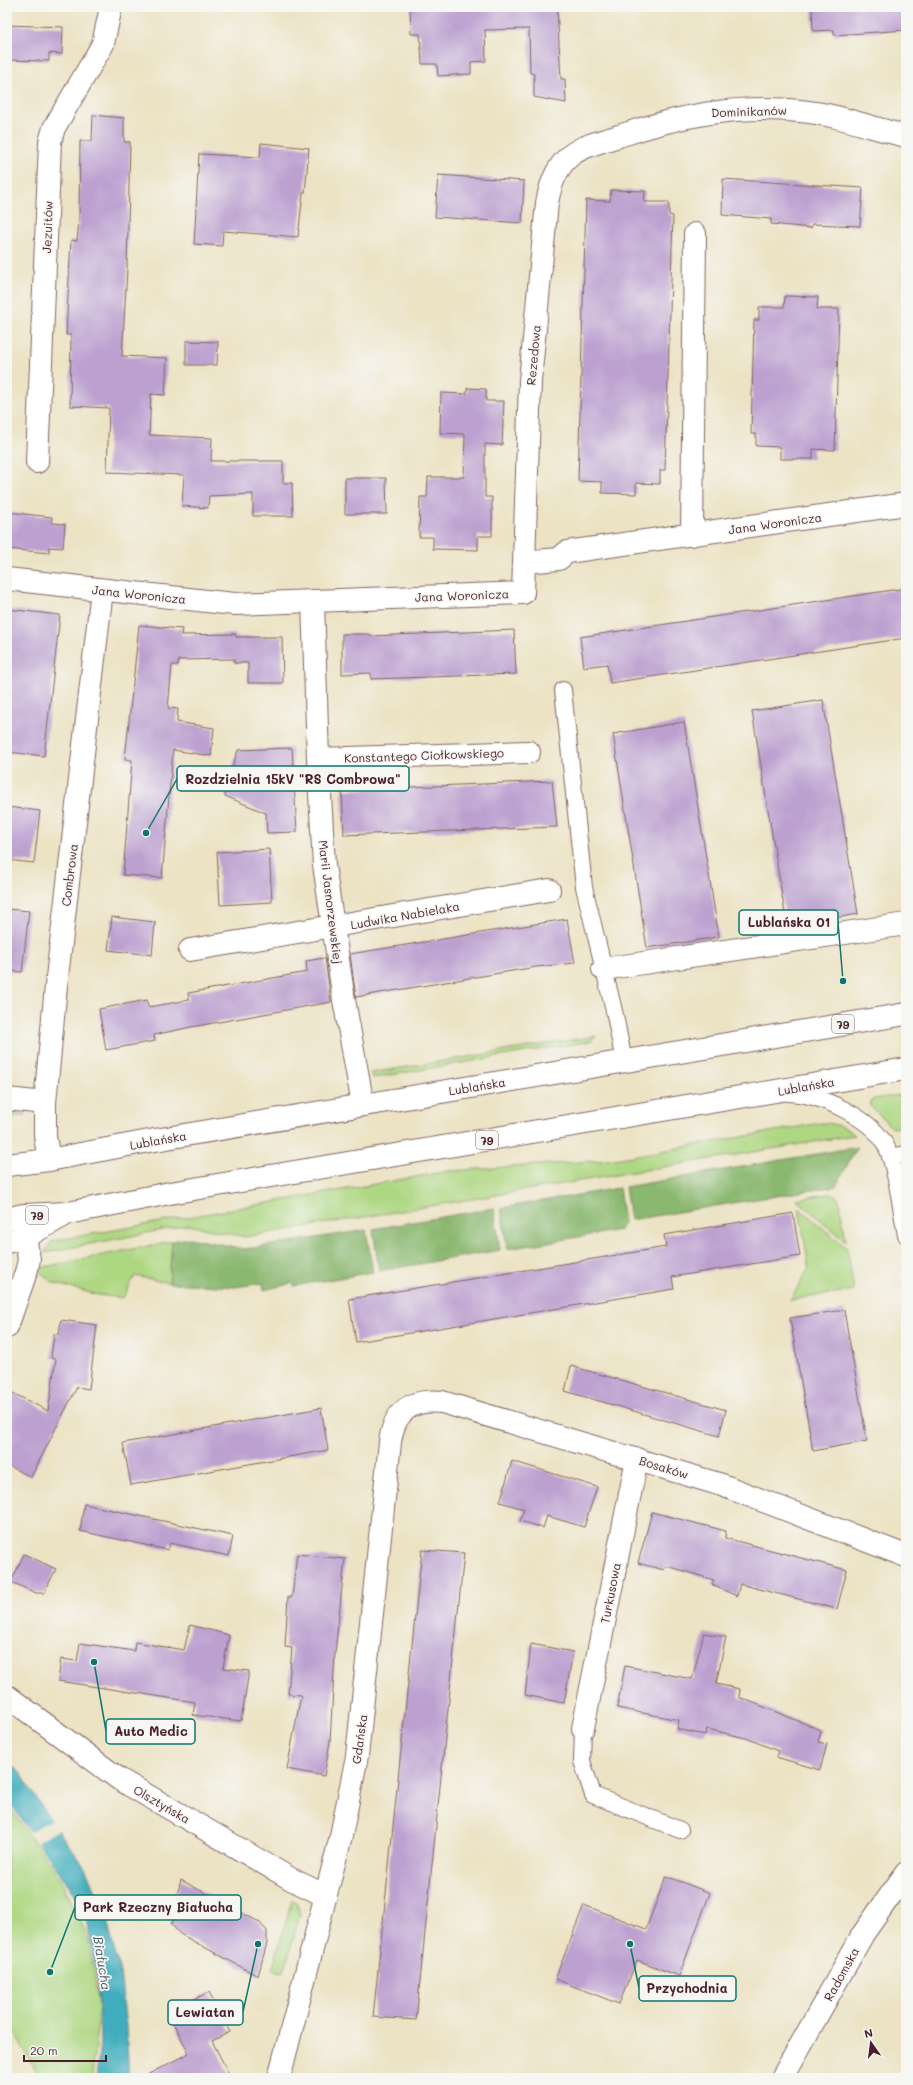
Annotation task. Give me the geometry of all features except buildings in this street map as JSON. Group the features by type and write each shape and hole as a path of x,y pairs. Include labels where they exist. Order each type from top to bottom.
{"street":[{"name":"Jezuitów","path":"37,462 50,142 54,128 103,44 112,7"},
{"name":"Dominikanów","path":"571,155 598,142 683,117 737,109 801,111 839,117 906,136"},
{"name":"Rezedowa","path":"524,562 530,381 547,203 550,187 563,164 571,155"},
{"path":"692,535 695,234"},
{"name":"Jana Woronicza","path":"7,579 234,604 523,593 524,562 559,559 567,552 906,504"},
{"name":"Combrowa","path":"49,1160 45,1136 45,1103 56,986 102,590"},
{"name":"Marii Jasnorzewskiej","path":"313,601 318,759 324,865 363,1105"},
{"name":"Konstantego Ciołkowskiego","path":"318,759 529,752"},
{"name":"Ludwika Nabielaka","path":"190,950 549,890"},
{"path":"603,969 906,924"},
{"name":"Lublańska","path":"49,1160 363,1105 906,1014"},
{"name":"Lublańska","path":"68,1213 170,1193 906,1069"},
{"path":"7,1099 45,1103"},
{"path":"7,1165 49,1160"},
{"name":"79","path":"7,1173 49,1160"},
{"path":"7,1327 29,1259 16,1239 68,1213"},
{"name":"79","path":"7,1219 23,1215 68,1213"},
{"name":"Bosaków","path":"416,1404 424,1402 442,1402 637,1459 766,1501 906,1556"},
{"name":"Gdańska","path":"279,2078 342,1836 359,1741 391,1430 400,1413 416,1404"},
{"name":"Turkusowa","path":"583,1728 637,1459"},
{"name":"Olsztyńska","path":"7,1696 119,1779 291,1879 326,1896"},
{"name":"Radomska","path":"782,2078 863,1934 906,1873"}],"lane":[{"path":"563,690 583,874 624,1062"},
{"path":"771,1092 796,1093 825,1100 870,1127 898,1156 905,1226"},
{"path":"583,1728 582,1761 593,1795 680,1830"}],"green space":[{"path":"596,1036 591,1041 373,1078 370,1073"},
{"path":"906,1094 906,1126 892,1128 870,1106 871,1101 874,1099"},
{"path":"7,1110 26,1115 7,1118"},
{"path":"821,1123 839,1126 847,1129 855,1135 245,1237 188,1225 44,1253 52,1241 449,1171 609,1160"},
{"path":"857,1147 836,1186 630,1220 625,1187"},
{"path":"619,1188 624,1222 620,1230 507,1249 501,1208"},
{"path":"832,1193 839,1199 846,1241 797,1199"},
{"path":"494,1208 500,1250 379,1271 373,1229"},
{"path":"799,1208 847,1248 854,1290 790,1300 809,1268"},
{"path":"366,1230 373,1272 294,1286 293,1283 264,1290 263,1283 235,1287 169,1283 172,1241 189,1238 245,1249"},
{"path":"172,1241 169,1283 135,1276 123,1298 98,1295 53,1283 39,1271 39,1268"},
{"path":"7,1804 59,1876 88,1937 99,2006 92,2078 40,2078 7,2019"},
{"path":"292,1900 297,1904 300,1914 284,1972 272,1970"}],"water":[{"name":"Białucha","path":"7,1759 22,1775 45,1812 86,1869 107,1920 120,1972 126,2026 129,2078 96,2078 100,2043 98,1984 87,1919 77,1897 7,1799"}],"pier":[{"path":"52,1819 60,1829 36,1843 28,1833"}],"place":[{"name":"Rozdzielnia 15kV \"RS Combrowa\"","path":"146,833"},
{"name":"Lublańska 01","path":"843,981"},
{"name":"Auto Medic","path":"94,1662"},
{"name":"Lewiatan","path":"258,1944"},
{"name":"Przychodnia","path":"630,1944"},
{"name":"Park Rzeczny Białucha","path":"50,1972"}]}
